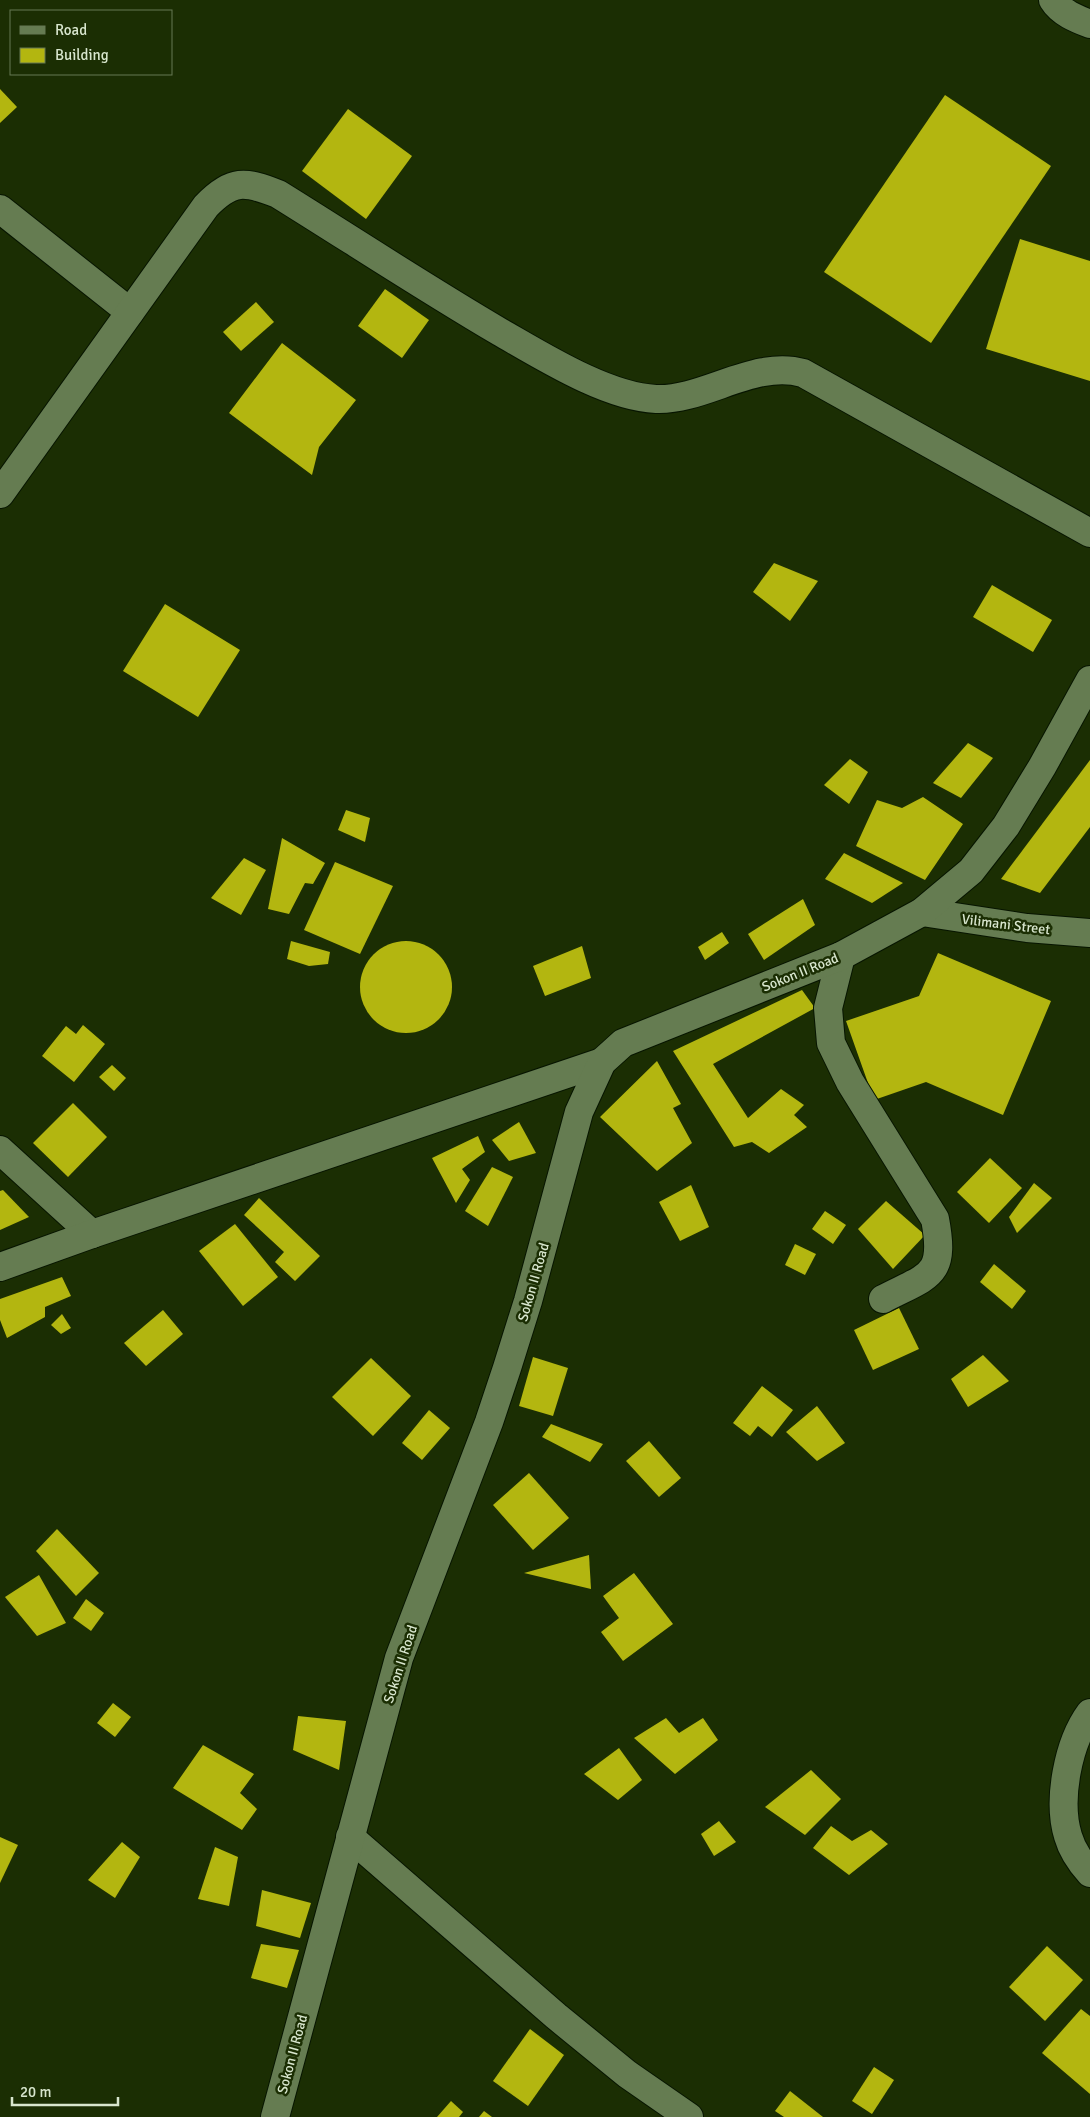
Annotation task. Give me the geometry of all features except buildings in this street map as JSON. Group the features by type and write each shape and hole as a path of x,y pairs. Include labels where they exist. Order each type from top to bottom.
{"street":[{"path":"1053,0 1056,5 1073,18 1090,24"},
{"path":"0,494 206,206 228,188 244,184 260,187 278,194 449,302 562,368 600,384 630,394 656,399 681,396 769,371 791,369 814,377 1090,533"},
{"path":"0,209 130,312"},
{"name":"Sokon II Road","path":"275,2117 400,1658 495,1404 528,1301 579,1112 602,1062 624,1043 840,956 922,912 970,871 1006,826 1042,767 1090,680"},
{"name":"Vilimani Street","path":"922,912 1027,928 1090,933"},
{"path":"840,956 828,1008 831,1043 850,1082 935,1219 939,1240 939,1254 936,1265 929,1275 883,1299"},
{"path":"0,1267 92,1234 602,1062"},
{"path":"0,1150 92,1234"},
{"path":"1090,1713 1082,1723 1072,1748 1064,1807 1068,1837 1082,1863 1090,1873"},
{"path":"350,1837 556,2016 627,2074 689,2117"}]}
